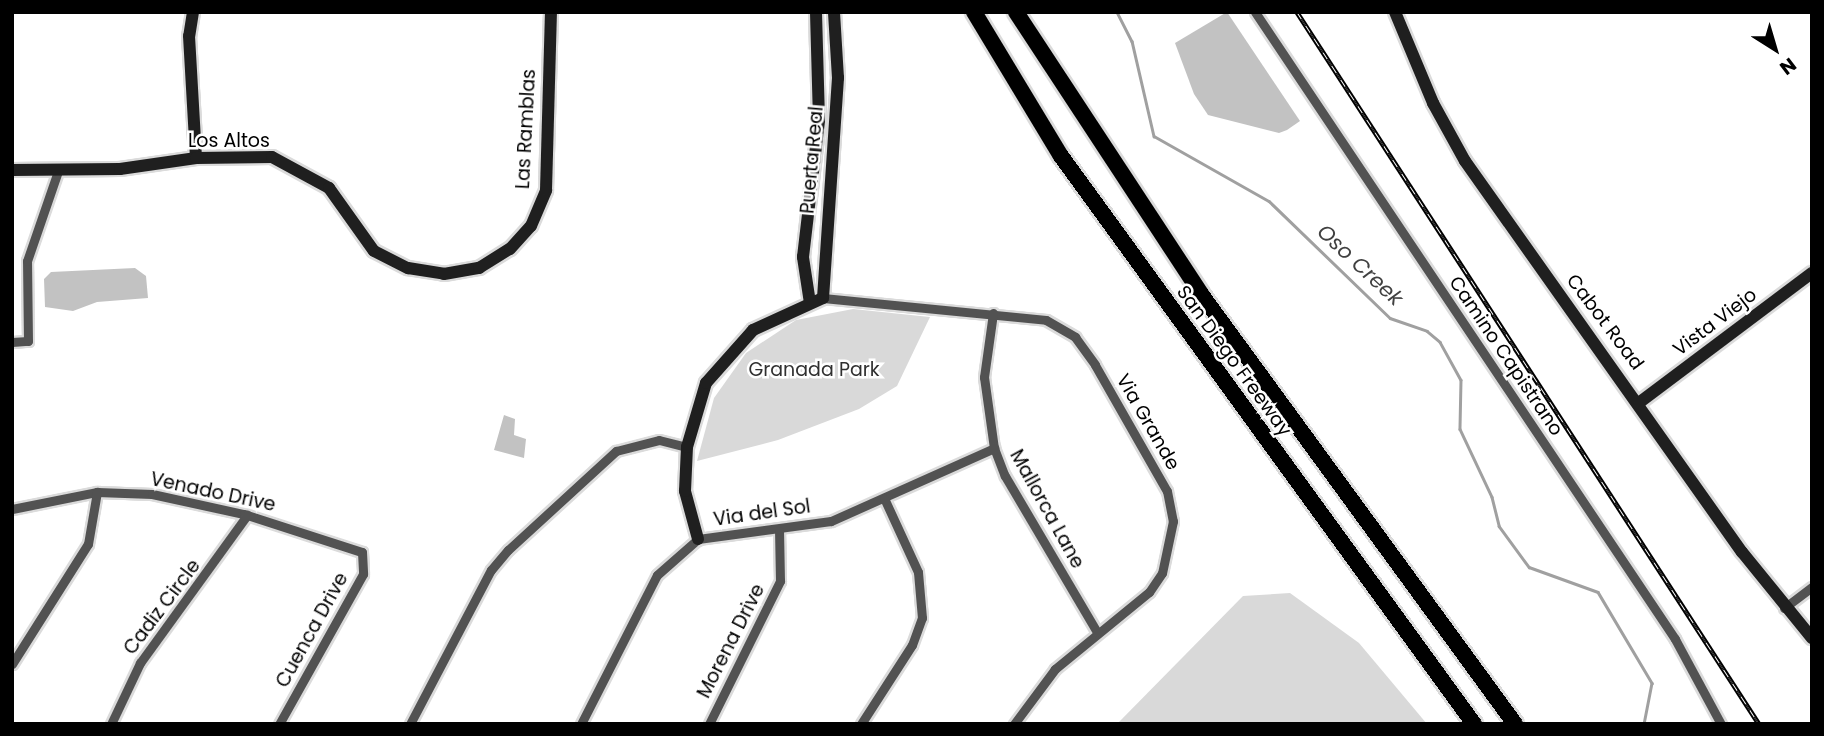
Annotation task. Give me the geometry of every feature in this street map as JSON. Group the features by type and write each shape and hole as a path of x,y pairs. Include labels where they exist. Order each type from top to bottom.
{"highway":[{"name":"San Diego Freeway","path":"974,12 1061,156 1474,724"},
{"name":"San Diego Freeway","path":"1016,12 1201,294 1516,724"}],"street":[{"path":"193,12 189,36 196,158"},
{"name":"Las Ramblas","path":"444,274 480,268 510,249 536,214 546,190 551,12"},
{"name":"Puerta Real","path":"816,12 819,120 803,257 817,301"},
{"name":"Puerta Real","path":"817,301 838,78 834,12"},
{"name":"Camino Capistrano","path":"1255,12 1675,639 1721,724"},
{"name":"Cabot Road","path":"1395,12 1433,103 1465,161 1640,402 1784,608 1812,638"},
{"name":"Los Altos","path":"12,170 120,169 196,158 272,157 329,188 374,251 408,268 444,274"},
{"path":"12,342 28,341 27,261 58,171"},
{"name":"Vista Viejo","path":"1640,402 1812,273"},
{"path":"698,539 685,491 687,447 706,383 753,330 817,301"},
{"name":"Via Grande","path":"817,301 993,313 1046,320 1075,337 1167,491 1173,521 1162,573 1149,592 1055,669 1014,724"},
{"name":"Mallorca Lane","path":"993,313 984,377 994,448 1005,476 1097,632"},
{"path":"410,724 491,570 508,550 616,451 659,440 687,447"},
{"name":"Via del Sol","path":"581,724 657,575 698,539 779,531 831,521 994,448"},
{"path":"12,664 88,544 97,492"},
{"name":"Venado Drive","path":"12,509 97,492 152,495 247,515 362,552"},
{"path":"861,724 912,645 922,618 918,572 884,498"},
{"name":"Cadiz Circle","path":"111,724 140,663 247,515"},
{"name":"Morena Drive","path":"709,724 780,581 779,531"},
{"name":"Cuenca Drive","path":"279,724 363,574 362,552"},
{"path":"1784,608 1812,587"}],"green space":[{"name":"Granada Park","path":"853,309 930,317 897,386 859,409 778,440 697,461 714,398 746,353 796,320"},
{"path":"1290,593 1359,643 1427,724 1117,724 1243,596"}],"building":[{"path":"1227,12 1300,121 1287,130 1279,133 1208,115 1194,94 1175,43"},
{"path":"135,268 146,276 148,298 97,302 73,311 45,307 44,279 51,272"},
{"path":"504,415 515,419 514,435 526,439 524,458 494,450"}],"waterway":[{"name":"Oso Creek","path":"1117,12 1132,41 1154,136 1269,201 1390,318 1427,331 1440,342 1461,380 1460,429 1492,497 1499,526 1529,567 1598,592 1652,683 1644,724"}],"railway":[{"path":"1297,12 1759,724"}]}
